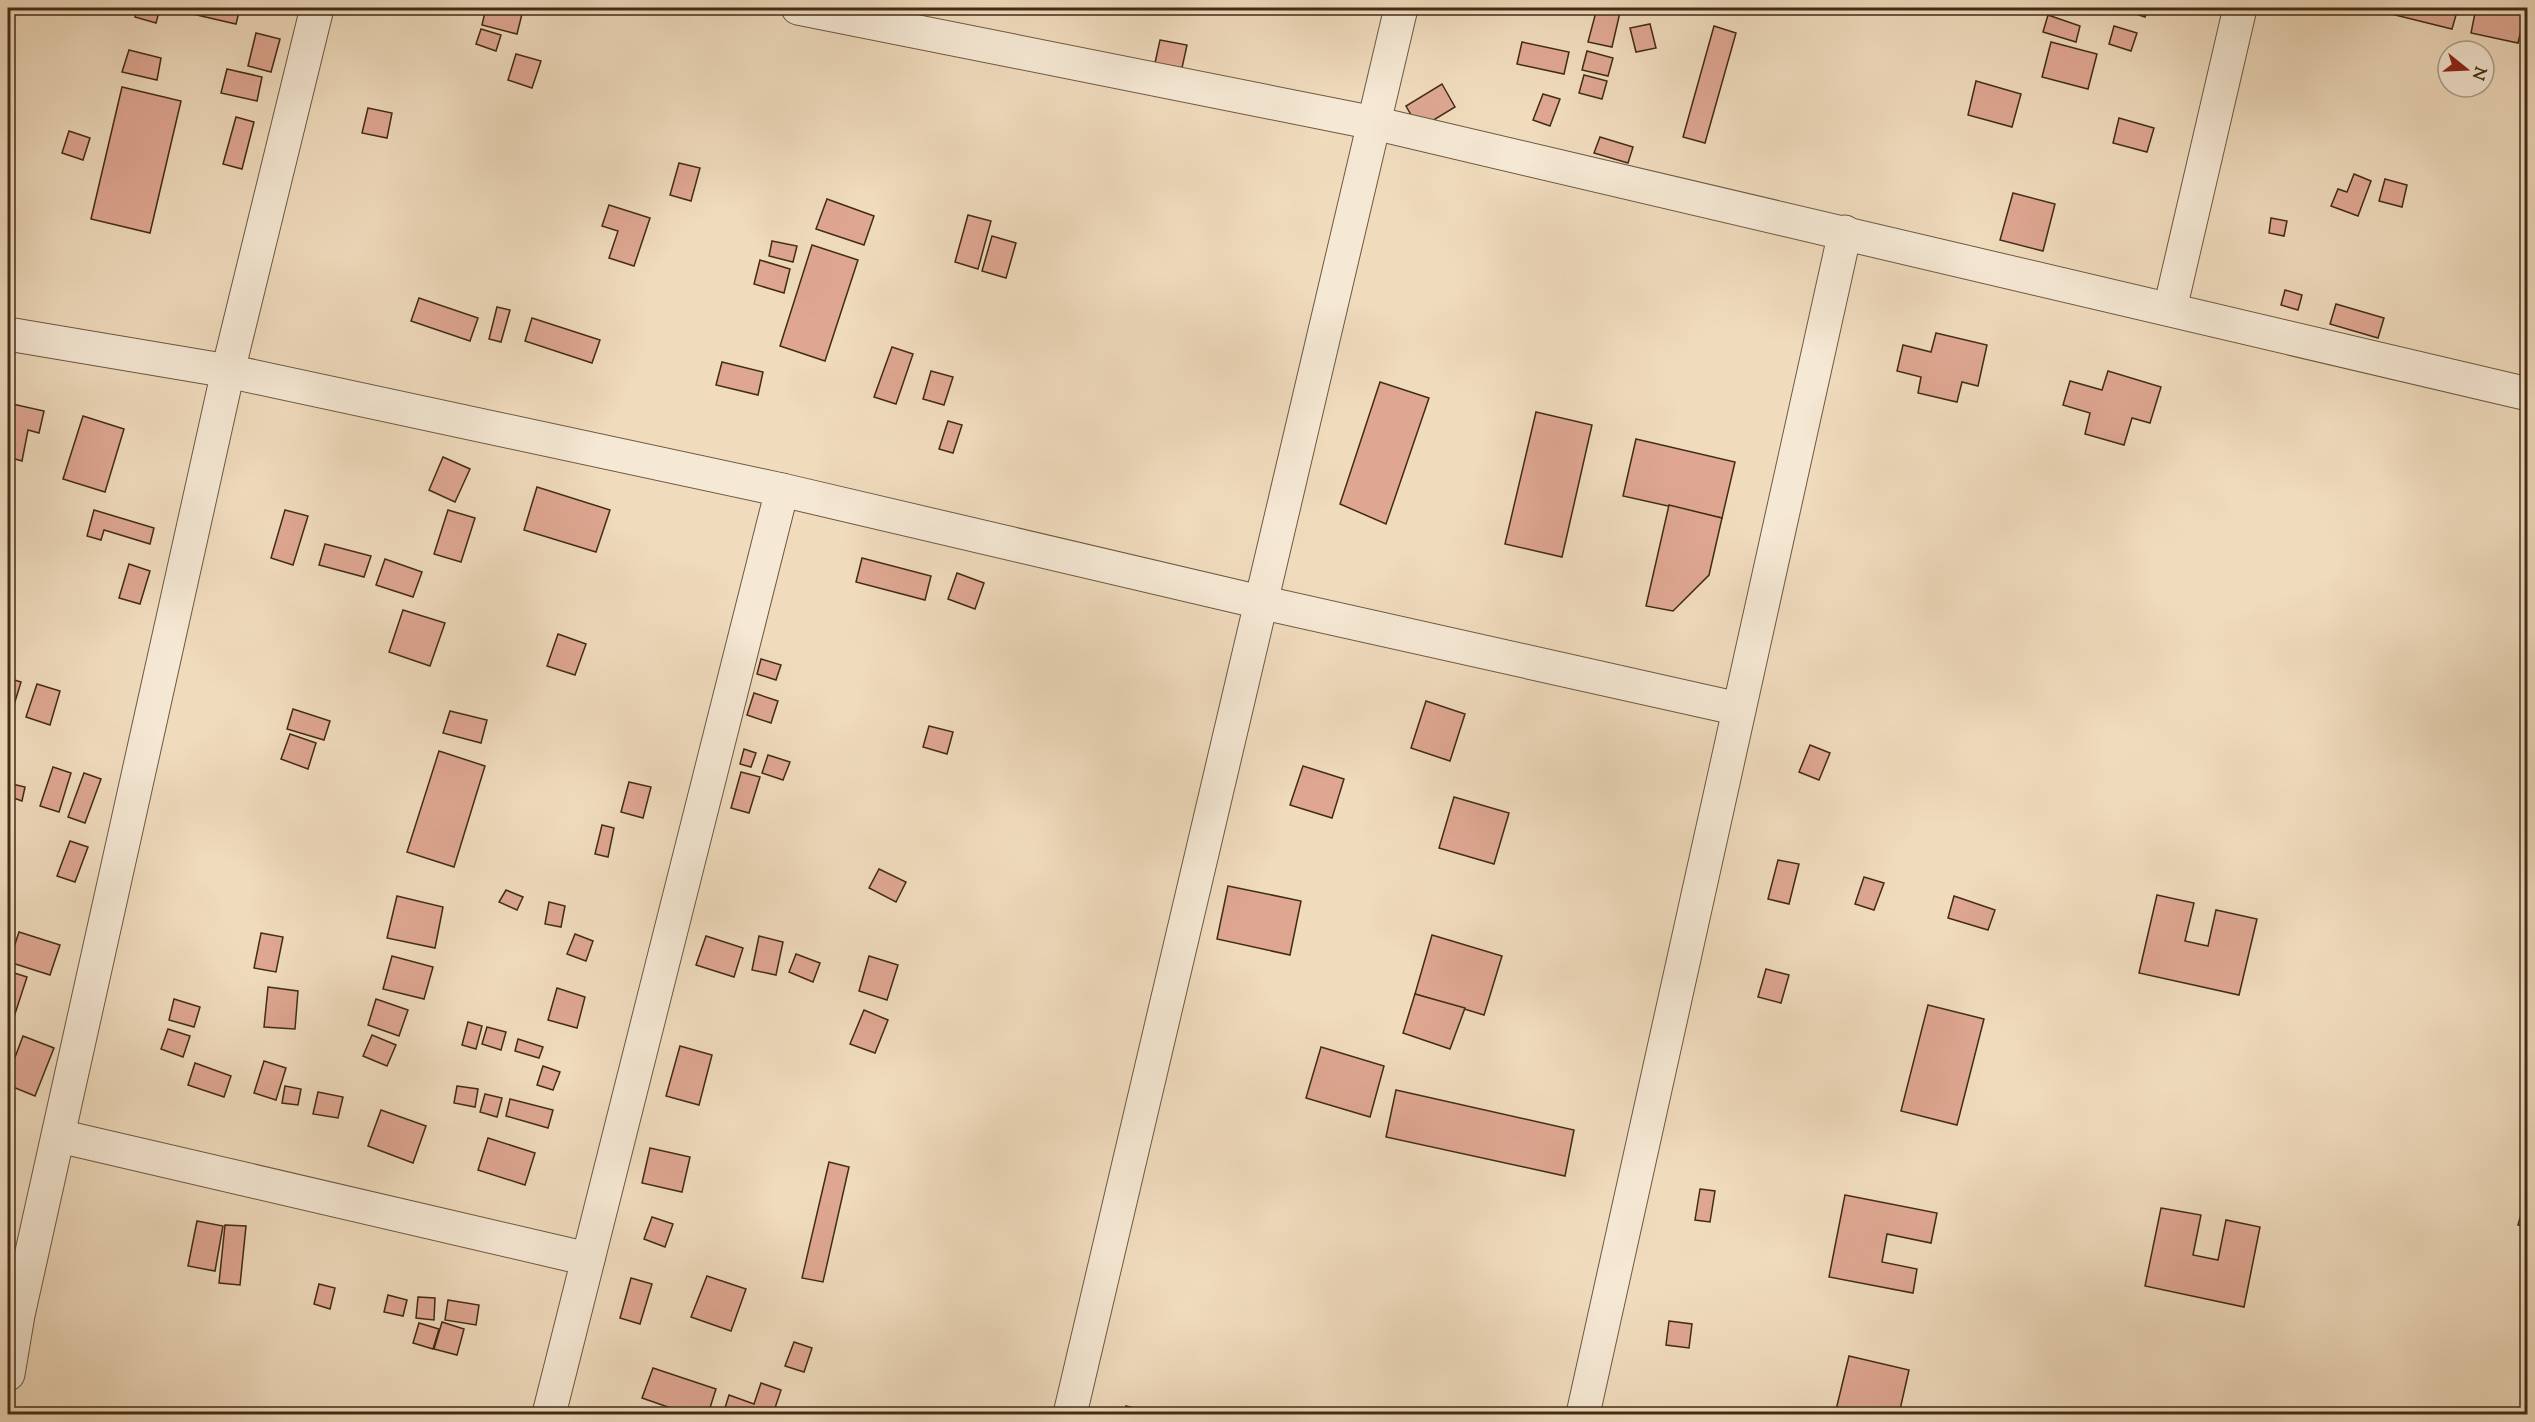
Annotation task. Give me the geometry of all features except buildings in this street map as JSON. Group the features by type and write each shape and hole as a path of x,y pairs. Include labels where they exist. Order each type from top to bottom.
{"street":[{"path":"8,1374 13,1313 59,1136 228,371 317,8"},
{"path":"798,8 1374,123 2528,394"},
{"path":"1070,1414 1401,8"},
{"path":"2170,309 2240,8"},
{"path":"1583,1414 1845,232"},
{"path":"8,334 228,371 782,490 1260,602 1739,709"},
{"path":"549,1414 782,490"},
{"path":"59,1136 588,1259"}]}
